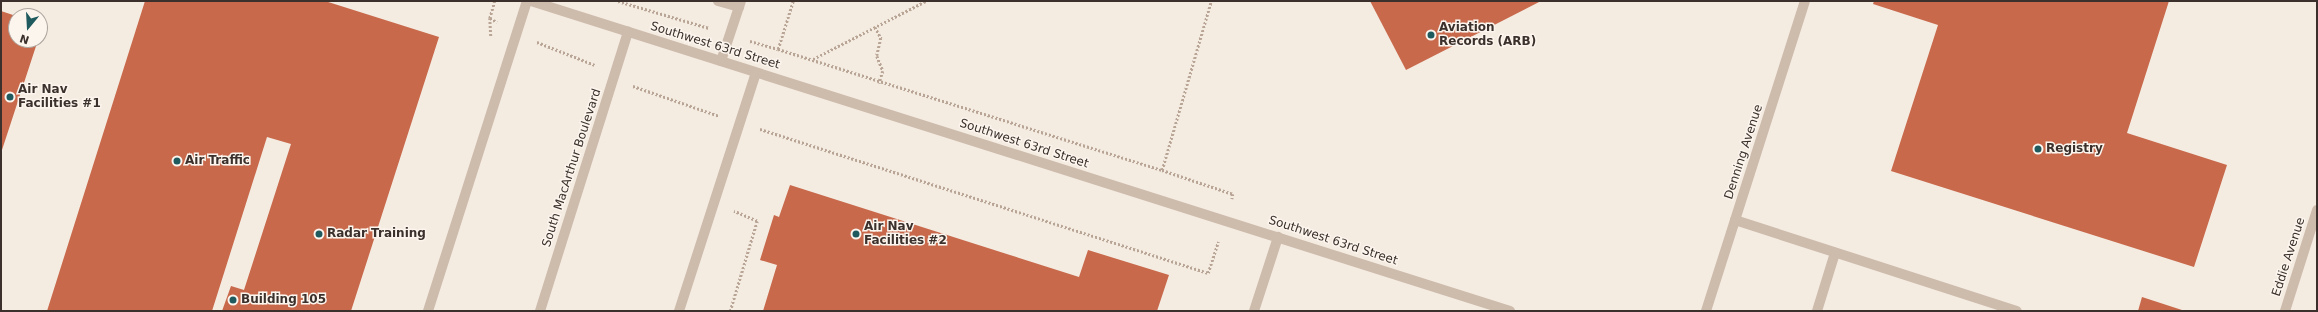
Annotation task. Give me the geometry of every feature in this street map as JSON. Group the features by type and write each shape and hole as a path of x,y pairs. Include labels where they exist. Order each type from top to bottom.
{"street":[{"path":"428,311 526,1"},
{"name":"Southwest 63rd Street","path":"530,1 542,3 628,32 1510,311"},
{"path":"718,1 740,4 721,61"},
{"name":"Denning Avenue","path":"1706,311 1805,1"},
{"name":"South MacArthur Boulevard","path":"540,311 628,32"},
{"path":"678,311 756,72"},
{"name":"Eddie Avenue","path":"2285,311 2317,210"},
{"path":"1735,220 2017,311"},
{"path":"1254,311 1278,237"},
{"path":"1817,311 1835,253"}],"path":[{"path":"812,59 926,1"},
{"path":"1162,170 1211,1"},
{"path":"875,27 881,38 877,56 883,71 879,83"},
{"path":"756,136 758,128"},
{"path":"730,311 757,221 731,210 734,203"}],"building":[{"name":"Air Traffic","path":"145,1 325,1 439,37 351,311 222,311 231,286 244,290 291,144 267,137 212,311 47,311"},
{"name":"Aviation Records (ARB)","path":"1370,1 1541,1 1406,70"},
{"name":"Registry","path":"1874,1 2169,1 2127,133 2227,165 2194,267 1891,171 1938,25 1873,4"},
{"name":"Air Nav Facilities #1","path":"1,11 8,13 8,48 35,48 1,153"},
{"name":"Air Nav Facilities #2","path":"790,185 1079,277 1088,250 1169,275 1157,311 763,311 777,265 760,260 774,215 779,217"},
{"path":"2142,297 2185,311 2138,311"}],"place":[{"name":"Aviation Records (ARB)","path":"1431,35"},
{"name":"Air Nav Facilities #1","path":"10,97"},
{"name":"Registry","path":"2038,149"},
{"name":"Air Traffic","path":"177,161"},
{"name":"Radar Training","path":"319,234"},
{"name":"Air Nav Facilities #2","path":"856,234"},
{"name":"Building 105","path":"233,300"}]}
